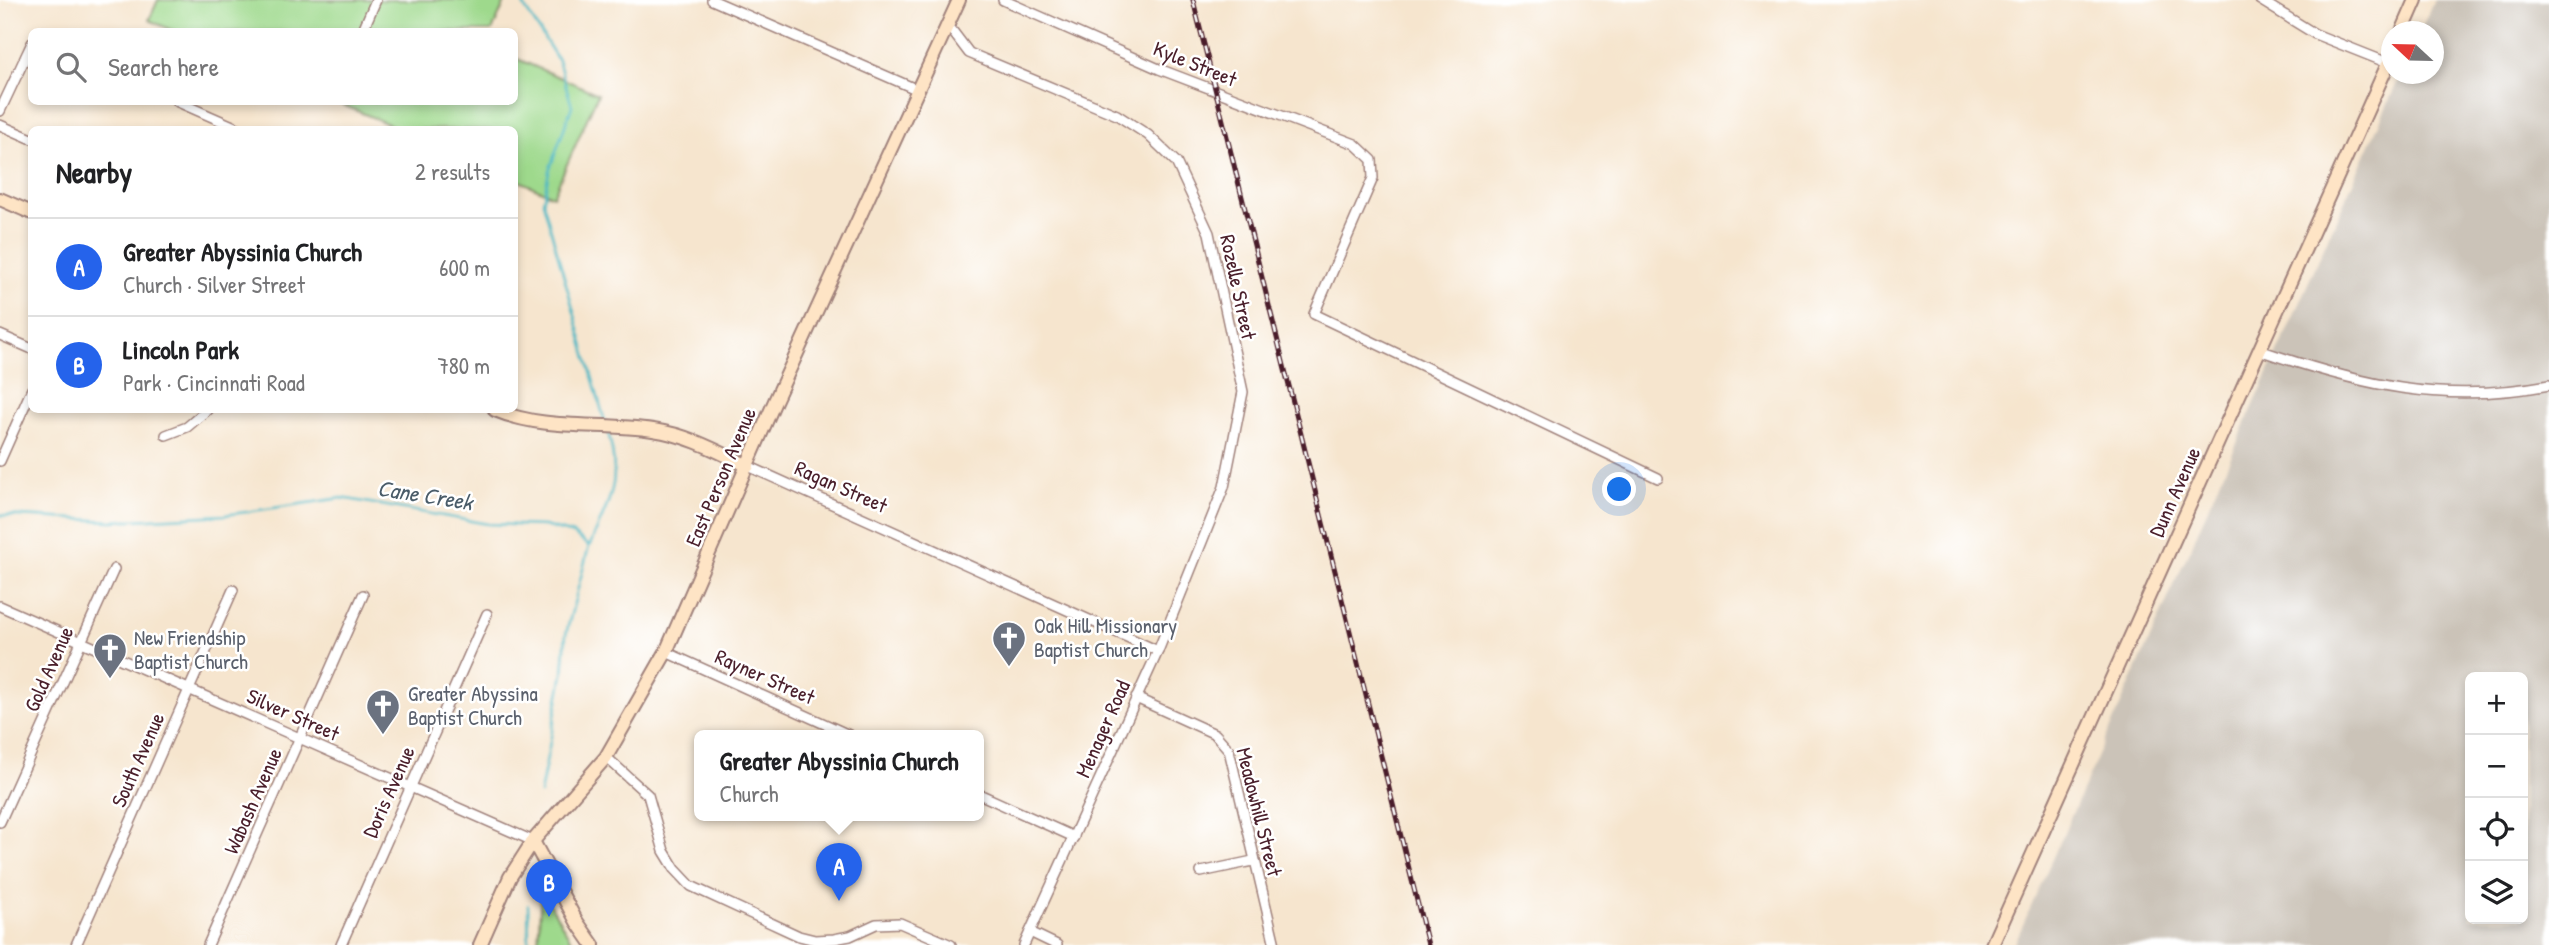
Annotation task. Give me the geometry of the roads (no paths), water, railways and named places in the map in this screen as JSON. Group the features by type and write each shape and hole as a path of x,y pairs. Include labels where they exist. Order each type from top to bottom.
{"main road":[{"name":"East Person Avenue","path":"480,945 510,877 533,841 606,757 666,652 959,0"},
{"path":"2407,21 2416,0"},
{"name":"Dunn Avenue","path":"1992,945 2381,79"},
{"path":"0,199 28,211"},
{"name":"Ragan Street","path":"502,413 517,419 576,426 640,429 695,440 748,467"},
{"path":"533,841 577,922 593,945"}],"street":[{"path":"364,28 376,0"},
{"path":"712,0 918,90"},
{"name":"Kyle Street","path":"1003,0 1158,69 1355,144 1372,160 1373,178 1314,314 1658,478"},
{"path":"2260,0 2315,34 2381,56"},
{"name":"Rozelle Street","path":"947,24 969,53 1117,115 1148,135 1176,162 1209,233 1243,391 1224,486"},
{"path":"0,111 28,52"},
{"path":"184,105 233,126"},
{"path":"0,125 28,137"},
{"path":"0,335 28,347"},
{"path":"2259,350 2329,374 2426,393 2474,395 2549,385"},
{"path":"0,461 28,398"},
{"path":"166,435 187,427 203,413"},
{"name":"Ragan Street","path":"748,467 1158,651"},
{"name":"Menager Road","path":"1024,945 1158,651 1224,486"},
{"name":"Gold Avenue","path":"0,822 114,569"},
{"name":"South Avenue","path":"76,945 233,590"},
{"name":"Wabash Avenue","path":"208,945 363,595"},
{"name":"Silver Street","path":"0,606 533,841"},
{"name":"Doris Avenue","path":"341,945 487,614"},
{"name":"Rayner Street","path":"666,652 838,730"},
{"name":"Meadowhill Street","path":"1136,698 1215,734 1229,750 1253,861 1275,945"},
{"path":"606,757 648,795 664,851 675,869 691,886 799,936 815,940 851,941 876,923 900,923 951,945"},
{"path":"984,796 1074,837"},
{"path":"1201,872 1253,861"},
{"path":"1030,932 1058,945"}],"waterway":[{"path":"520,0 558,60 572,106 549,171 543,202 605,422"},
{"path":"590,545 608,502 614,478 608,432"},
{"name":"Cane Creek","path":"0,515 112,521 225,515 342,498 488,524 544,526 573,534 589,546 566,634 563,674 540,794"},
{"name":"Cane Creek","path":"528,905 529,945"}],"railway":[{"path":"1193,0 1428,945"}],"place":[{"name":"Oak Hill Missionary Baptist Church","path":"1009,668"},
{"name":"New Friendship Baptist Church","path":"110,680"},
{"name":"Greater Abyssina Baptist Church","path":"383,736"},
{"name":"Greater Abyssinia Church","path":"839,901"},
{"name":"Lincoln Park","path":"549,917"}]}
